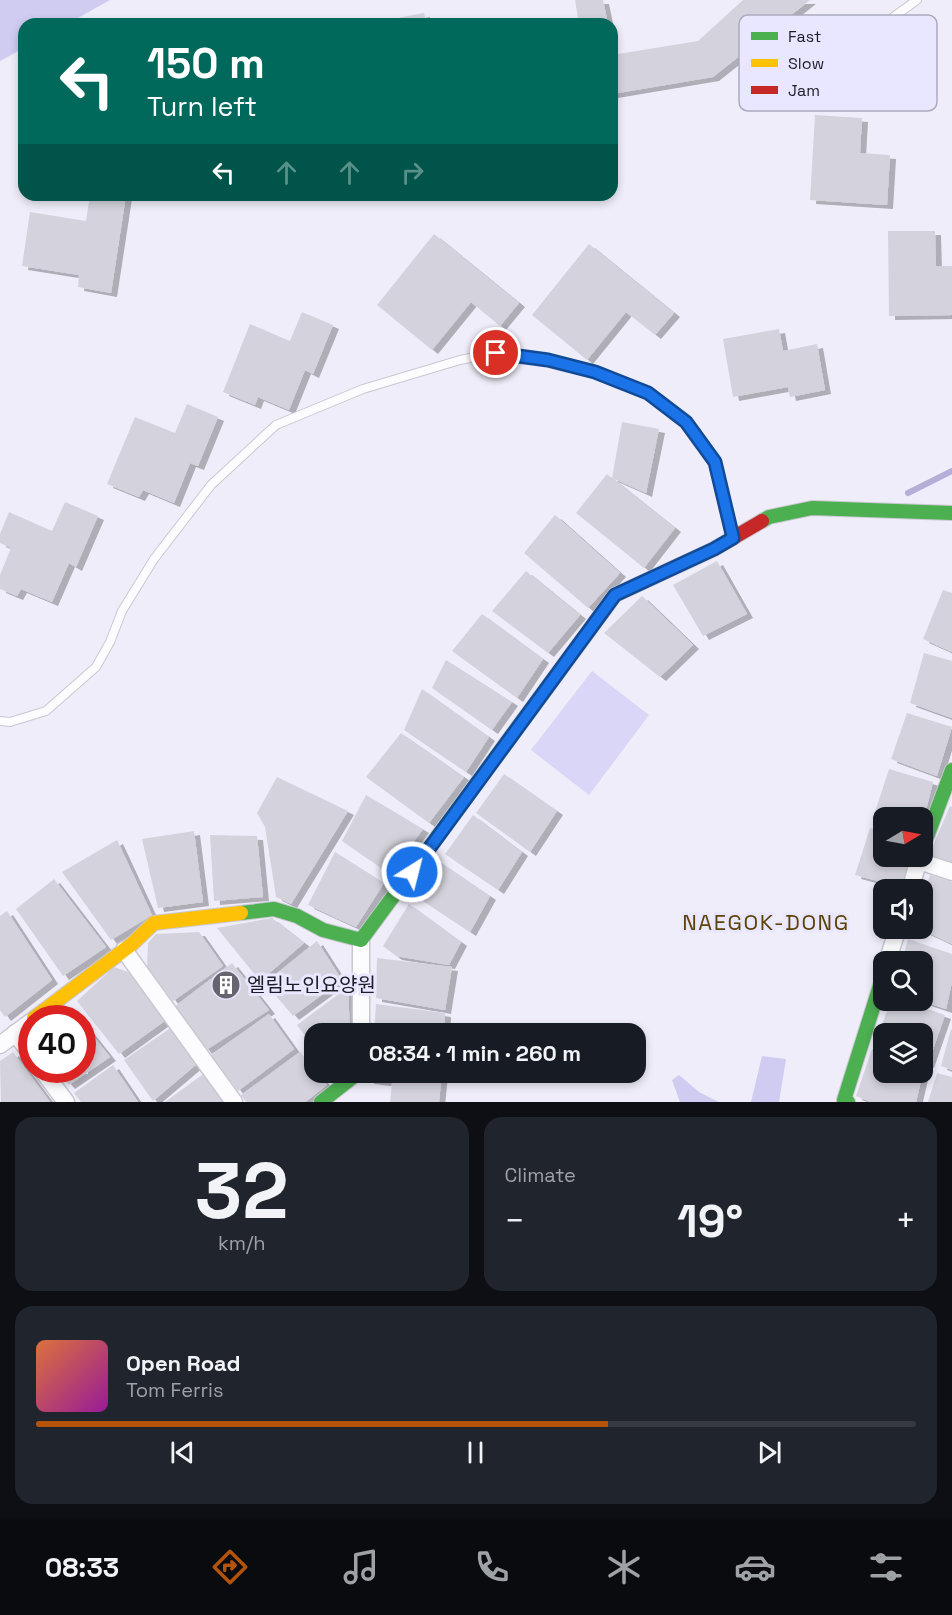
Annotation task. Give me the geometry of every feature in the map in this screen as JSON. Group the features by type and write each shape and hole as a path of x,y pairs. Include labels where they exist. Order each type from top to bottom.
{"street":[{"path":"361,1023 361,940 615,595 714,549 769,517 812,508 952,513"},
{"path":"933,821 952,770"},
{"path":"933,862 952,872"},
{"path":"52,1005 154,924 274,909 297,916 323,930 361,940"},
{"path":"124,950 234,1102"},
{"path":"848,1102 844,1100 873,1008"},
{"path":"0,1045 18,1031"},
{"path":"15,1033 18,1037"},
{"path":"52,1083 66,1102"},
{"path":"321,1102 345,1083"}],"lane":[{"path":"896,15 917,0"},
{"path":"0,721 10,722 46,711 96,667 110,642 122,611 154,559 211,486 276,425 363,389 460,360 496,353 548,360 595,372 648,393 686,422 715,462 733,538"}],"shaded area":[{"path":"0,0 110,0 78,18 18,18 18,51 0,61"},
{"path":"592,671 649,715 589,795 531,750"},
{"path":"762,1056 786,1059 779,1102 751,1102"},
{"path":"679,1075 699,1092 719,1102 680,1102 672,1080"}],"building":[{"path":"575,0 603,0 607,18 578,18"},
{"path":"743,0 810,0 791,15 739,15 739,56 713,77 618,93 618,54 698,41"},
{"path":"424,13 425,18 398,18"},
{"path":"815,115 862,118 860,153 890,155 887,205 810,200"},
{"path":"89,201 125,201 111,293 78,287 79,275 22,266 30,212 86,221"},
{"path":"888,231 935,231 936,266 952,266 952,315 889,316"},
{"path":"434,234 519,303 500,326 471,302 432,350 377,305"},
{"path":"589,244 674,313 655,335 626,312 587,360 532,315"},
{"path":"302,312 333,325 313,374 305,370 289,410 258,397 255,405 223,392 250,324 290,341"},
{"path":"779,329 783,351 817,344 825,390 790,397 788,387 733,397 723,339"},
{"path":"187,404 218,417 198,466 190,463 174,503 143,490 139,497 107,484 135,417 175,433"},
{"path":"622,422 659,429 646,493 612,478"},
{"path":"607,474 675,528 644,568 576,513"},
{"path":"65,502 98,516 76,567 69,563 52,602 21,589 17,596 0,589 0,575 11,548 0,543 0,534 9,512 52,531"},
{"path":"555,515 620,573 588,608 524,553"},
{"path":"717,561 747,614 703,636 673,585"},
{"path":"526,571 580,615 548,653 492,611"},
{"path":"943,590 952,593 952,652 923,639"},
{"path":"642,596 693,645 660,677 604,633"},
{"path":"482,614 543,659 517,698 452,651"},
{"path":"924,653 952,661 952,718 910,703"},
{"path":"446,660 512,702 492,730 432,688"},
{"path":"422,689 489,737 466,772 404,730"},
{"path":"907,713 952,727 937,776 891,759"},
{"path":"401,733 464,777 429,823 366,777"},
{"path":"889,769 933,782 927,807 877,807"},
{"path":"504,774 557,811 530,852 476,813"},
{"path":"277,777 348,811 291,904 276,897 265,827 257,813"},
{"path":"366,795 423,829 390,874 342,841"},
{"path":"950,806 952,807 952,862 933,856 933,846"},
{"path":"473,815 522,852 498,890 445,854"},
{"path":"870,828 873,829 873,867 909,867 906,879 873,880 855,875"},
{"path":"194,831 203,902 158,908 142,839"},
{"path":"210,835 257,836 263,897 214,901"},
{"path":"117,840 152,915 111,940 62,872"},
{"path":"335,852 384,883 356,927 308,905"},
{"path":"437,860 490,896 470,932 414,895"},
{"path":"930,875 952,882 952,944 933,935 933,879 929,879"},
{"path":"54,879 106,947 63,976 16,909"},
{"path":"409,904 461,942 449,965 396,956 383,946"},
{"path":"7,911 52,980 5,1017 0,1010 0,916"},
{"path":"272,918 304,943 260,981 217,928"},
{"path":"199,932 223,966 173,1001 147,967 148,943 156,934"},
{"path":"908,939 952,954 952,982 946,1009 933,1005 933,951 905,951"},
{"path":"317,941 342,980 293,1016 265,983"},
{"path":"377,958 452,967 445,1010 376,998"},
{"name":"엘림노인요양원","path":"232,963 269,1010 206,1050 174,1007"},
{"path":"114,967 131,973 166,1020 119,1054 96,1025 96,1005 80,1005 77,1001"},
{"path":"348,987 350,1023 304,1023 304,1034 297,1025"},
{"path":"376,1004 445,1013 445,1023 375,1023"},
{"path":"887,1011 933,1011 945,1015 933,1050 933,1023 883,1023"},
{"path":"269,1014 294,1049 238,1091 211,1055"},
{"path":"172,1027 198,1063 153,1101 124,1060"},
{"path":"952,1030 952,1070 941,1066"},
{"path":"96,1040 110,1057 96,1067"},
{"path":"872,1049 873,1083 920,1083 916,1102 871,1102 856,1096"},
{"path":"13,1052 18,1059 18,1083 36,1083 50,1102 1,1102 0,1061"},
{"path":"300,1052 304,1057 304,1083 325,1083 327,1085 305,1102 246,1102 241,1095"},
{"path":"113,1065 138,1102 81,1102 74,1093 88,1083 96,1083 96,1077"},
{"path":"206,1072 226,1102 165,1102"},
{"path":"937,1073 952,1077 952,1102 928,1102"},
{"path":"392,1083 441,1083 439,1102 390,1102"}],"waterway":[{"path":"908,493 952,471"}],"traffic: fast":[{"path":"762,521 769,517 812,508 952,513"},
{"path":"241,913 274,909 297,916 323,930 361,940 546,689"},
{"path":"933,821 952,770"},
{"path":"848,1102 844,1100 873,1008"},
{"path":"321,1102 345,1083"}],"traffic: slow":[{"path":"51,1005 132,944 154,923 241,913"}],"traffic: jam":[{"path":"546,689 615,595 714,549 762,521"}],"place":[{"name":"엘림노인요양원","path":"226,985"}],"district":[{"name":"NAEGOK-DONG","path":"766,922"}],"route":[{"path":"412,872 615,595 733,538 715,462 686,422 648,393 595,372 548,360 496,353"}]}
